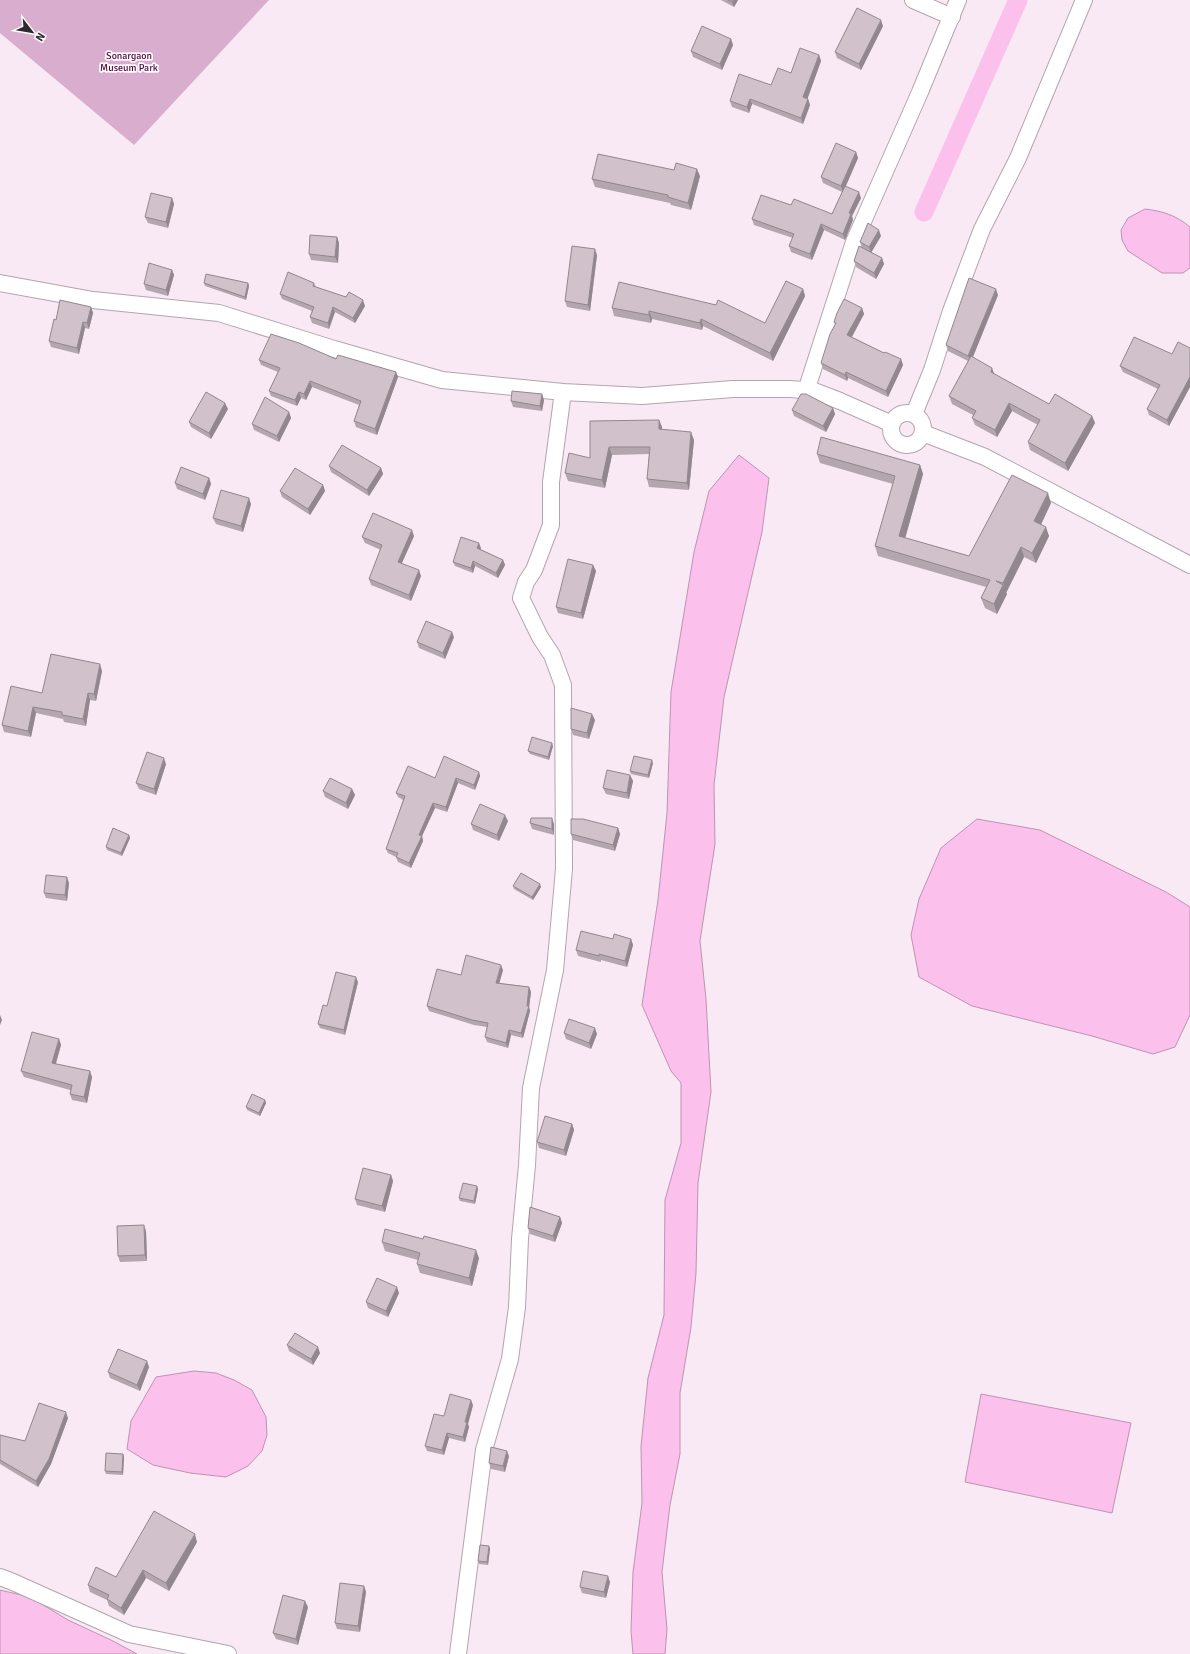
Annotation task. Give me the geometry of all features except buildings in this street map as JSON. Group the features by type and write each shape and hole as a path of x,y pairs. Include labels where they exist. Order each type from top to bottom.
{"street":[{"path":"913,0 952,17"},
{"path":"806,391 854,242 958,0"},
{"path":"914,414 932,370 951,311 982,229 1018,158 1084,0"},
{"path":"0,283 93,300 219,313 334,349 442,380 563,392 642,396 733,389 790,389 814,391 892,424"},
{"path":"458,1654 484,1450 511,1352 517,1307 520,1240 527,1165 531,1088 555,970 563,877 564,685 552,655 540,637 521,598 526,582 534,570 551,525 551,482 563,392"},
{"path":"903,414 914,414 922,422 923,433 920,438 912,444 901,444 893,436 892,424 898,416 903,414"},
{"path":"923,433 985,457 1190,565"},
{"path":"0,1577 129,1634 228,1654"}],"green space":[{"name":"Sonargaon Museum Park","path":"0,0 269,0 134,145 0,33"}],"shaded area":[{"path":"1145,209 1169,214 1190,227 1190,268 1183,273 1162,273 1128,251 1122,240 1121,230 1128,218"},
{"path":"739,455 769,478 762,532 724,697 714,785 715,844 700,941 706,999 711,1092 698,1183 696,1273 691,1327 680,1393 680,1454 670,1505 662,1572 667,1629 665,1654 633,1654 631,1631 633,1572 642,1503 641,1446 648,1378 664,1315 665,1200 681,1143 681,1083 671,1071 642,1005 658,900 667,813 671,692 694,552 709,491"},
{"path":"977,819 1040,830 1166,892 1190,907 1190,1015 1175,1047 1153,1054 1092,1036 972,1006 919,977 911,935 919,899 941,848"},
{"path":"194,1371 216,1373 234,1380 252,1390 266,1417 267,1435 262,1451 248,1466 226,1477 190,1473 153,1465 127,1449 131,1421 156,1377"},
{"path":"981,1394 1131,1423 1112,1513 965,1482"},
{"path":"0,1590 30,1597 68,1620 137,1654 0,1654"}],"waterway":[{"path":"924,212 1018,0"}]}
